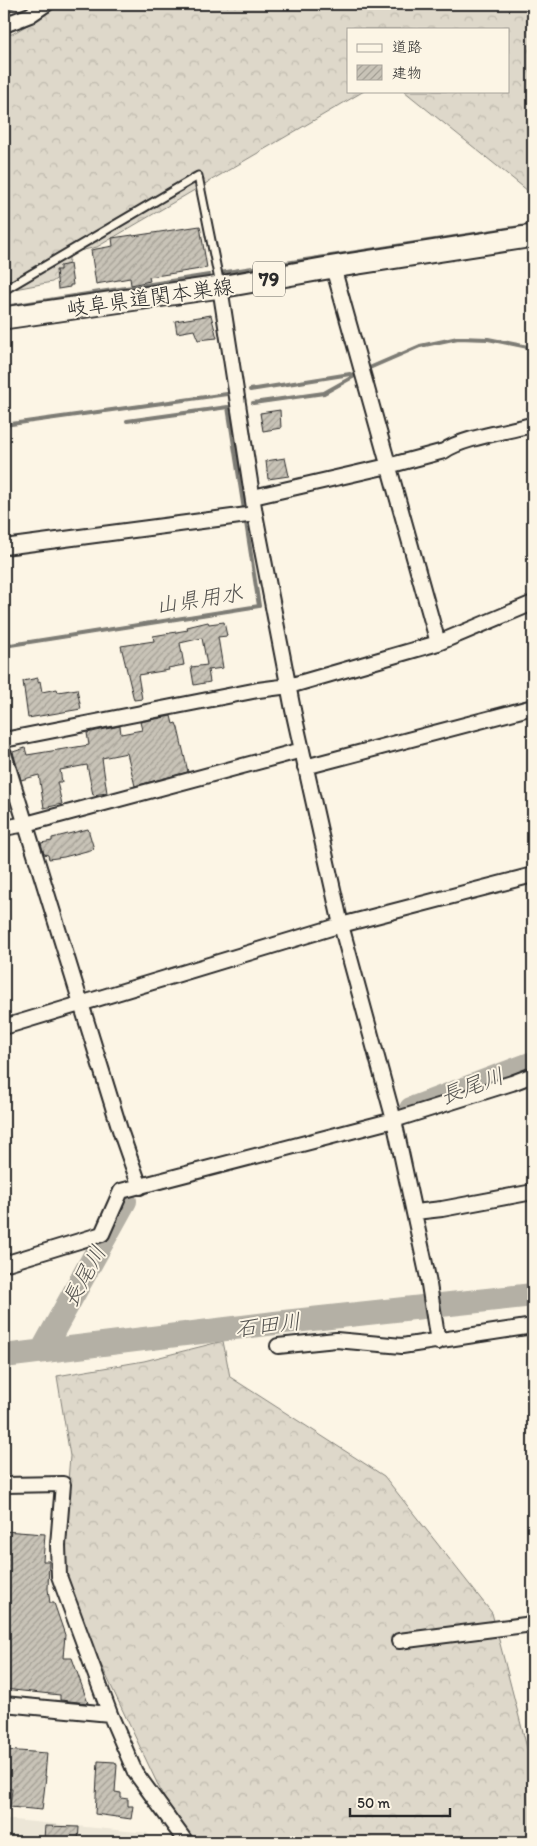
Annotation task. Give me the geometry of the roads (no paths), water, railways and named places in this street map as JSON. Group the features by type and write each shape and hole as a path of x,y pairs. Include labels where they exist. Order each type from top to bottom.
{"main road":[{"name":"岐阜県道関本巣線","path":"4,318 220,288 333,267 533,236"}],"street":[{"path":"4,25 30,15 46,4"},
{"path":"333,267 438,643"},
{"path":"220,288 255,514 305,766 342,925 394,1120 428,1278 436,1335"},
{"path":"253,498 388,466 444,451 449,447 479,438 527,426 533,427"},
{"path":"4,547 255,514"},
{"path":"4,740 258,690 289,686 438,643 533,603"},
{"path":"305,766 533,707"},
{"path":"4,828 26,824 302,750"},
{"path":"4,754 121,1133 140,1187"},
{"path":"4,1027 81,1002 342,925 533,875"},
{"path":"4,1264 102,1234 122,1191 394,1120 533,1075"},
{"path":"415,1212 442,1209 533,1192"},
{"path":"278,1346 336,1340 402,1346 436,1335 533,1326"},
{"path":"4,1485 63,1484 58,1545 59,1576 110,1714 135,1772 186,1842"},
{"path":"399,1641 533,1624"},
{"path":"4,1704 110,1714"}],"lane":[{"path":"4,290 198,176 220,288"}],"waterway":[{"path":"4,10 20,4"},
{"path":"220,273 533,225"},
{"path":"4,307 209,275"},
{"name":"山県用水","path":"253,403 324,393 367,369 420,346 458,338 488,339 533,348"},
{"path":"250,390 350,374 354,376"},
{"path":"4,425 227,394"},
{"name":"山県用水","path":"4,646 259,606 228,407 127,421"},
{"name":"長尾川","path":"411,1109 533,1063"},
{"name":"長尾川","path":"42,1351 125,1201"},
{"name":"石田川","path":"4,1356 275,1323 533,1295"}]}
